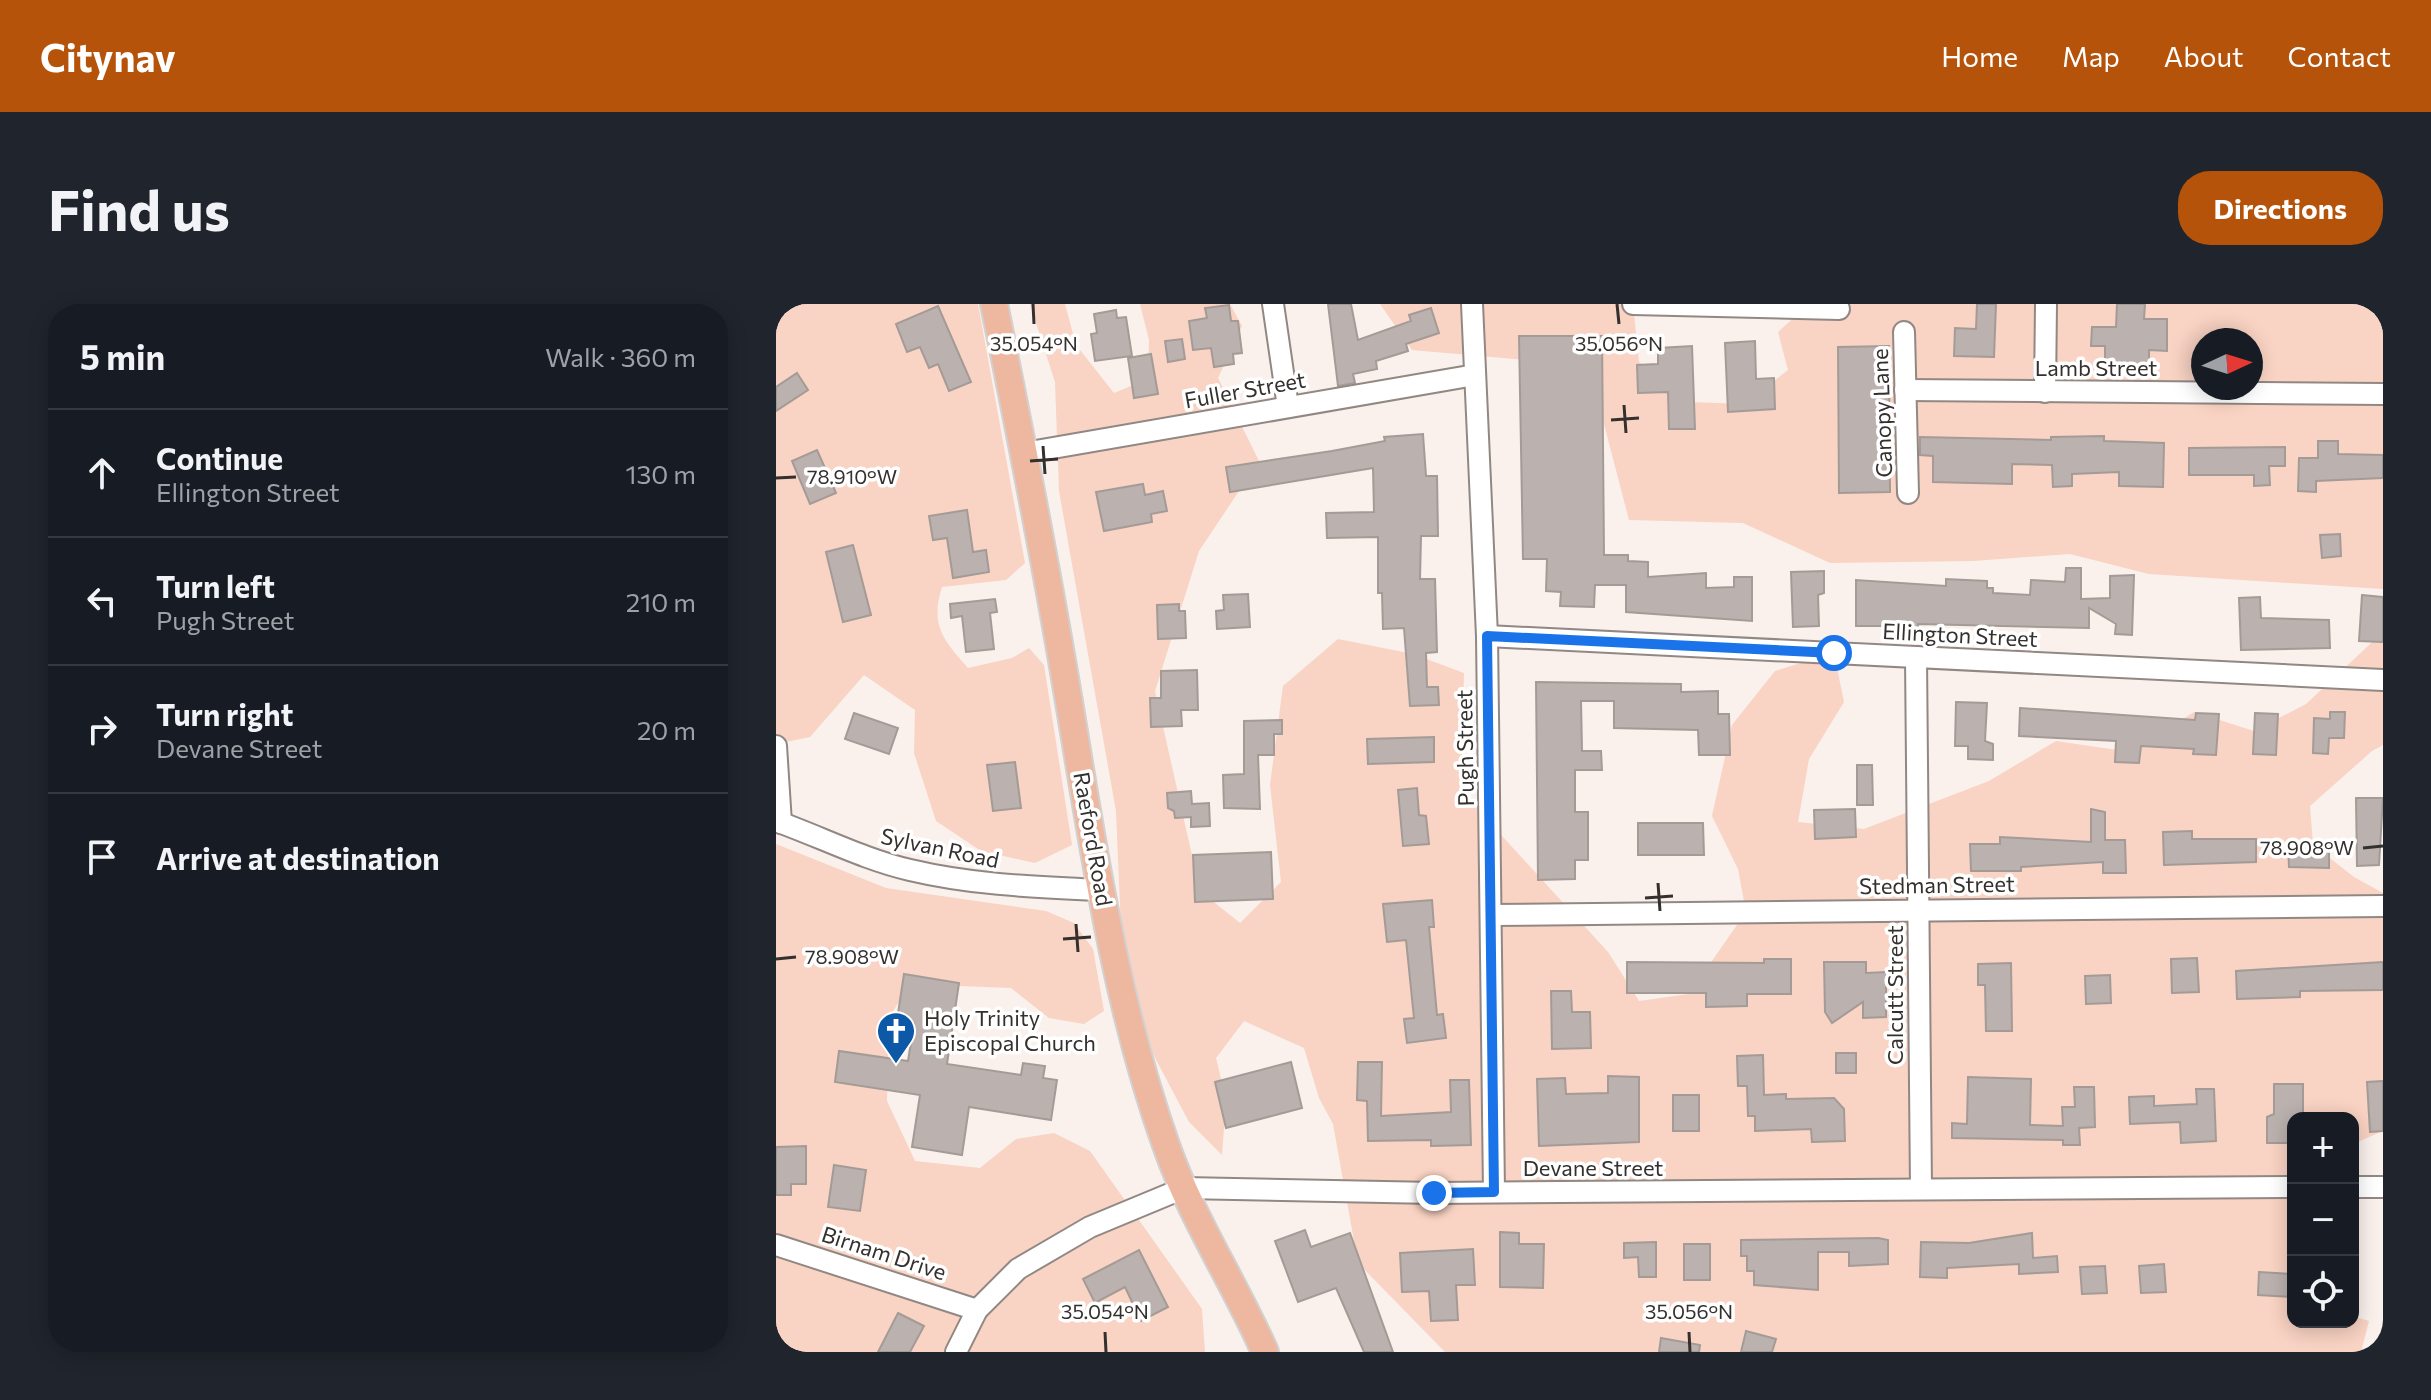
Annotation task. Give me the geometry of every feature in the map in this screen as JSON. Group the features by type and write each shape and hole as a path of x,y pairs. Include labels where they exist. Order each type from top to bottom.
{"main road":[{"name":"Raeford Road","path":"994,304 1024,453 1100,890 1144,1077 1184,1188 1265,1352"}],"street":[{"path":"1273,304 1288,407"},
{"name":"Pugh Street","path":"1472,304 1487,636 1494,1192"},
{"path":"1633,304 1839,309"},
{"path":"2045,392 2046,304"},
{"name":"Canopy Lane","path":"1904,332 1908,493"},
{"name":"Fuller Street","path":"1024,453 1475,375"},
{"name":"Lamb Street","path":"1905,390 2383,394"},
{"name":"Ellington Street","path":"1487,636 2383,680"},
{"name":"Calcutt Street","path":"1916,657 1921,1189"},
{"path":"776,746 778,822"},
{"name":"Sylvan Road","path":"778,822 862,855 939,876 1003,886 1100,890"},
{"name":"Stedman Street","path":"1491,915 2383,906"},
{"name":"Devane Street","path":"956,1352 977,1310 1018,1269 1090,1227 1184,1188 1494,1192 2287,1187"},
{"path":"2359,1187 2383,1187"},
{"name":"Birnam Drive","path":"776,1245 977,1310"}],"shaded area":[{"path":"776,304 978,304 1025,563 1006,580 942,587 938,622 946,640 968,668 1012,658 1029,648 1044,665 1072,845 1035,863 981,851 936,821 914,753 915,710 864,675 810,737 776,744"},
{"path":"1030,304 1065,304 1076,345 1114,393 1148,379 1149,340 1140,304 1230,304 1242,326 1218,378 1259,461 1199,551 1155,691 1200,891 1240,923 1281,882 1270,785 1283,686 1338,639 1413,654 1464,673 1461,791 1608,952 1639,1001 1689,994 1746,912 1738,869 1712,816 1732,725 1775,671 1834,653 1844,702 1809,759 1798,822 1864,829 1989,781 2056,741 2131,752 2194,712 2254,731 2306,704 2383,632 2383,745 2372,751 2310,806 2313,845 2354,877 2383,893 2383,1131 2359,1141 2359,1112 2287,1112 2287,1328 2359,1328 2359,1318 2369,1321 2361,1352 1445,1352 1358,1263 1333,1124 1319,1098 1304,1048 1244,1021 1216,1058 1226,1100 1222,1155 1189,1122 1124,999 1116,811 1059,491 1055,382"},
{"path":"1380,304 1633,304 1639,362 1690,402 1744,404 1788,370 1778,332 1809,304 2383,304 2383,589 2149,574 2070,554 1973,561 1830,563 1743,523 1629,520 1598,401 1526,360 1412,350"},
{"path":"776,844 886,888 1046,911 1074,923 1093,949 1104,1011 1084,1024 1049,1018 1011,988 911,984 889,1017 887,1101 915,1161 980,1168 1016,1139 1054,1133 1090,1151 1202,1309 1205,1352 776,1352"}],"building":[{"path":"1328,304 1351,304 1358,340 1411,321 1409,315 1431,308 1439,333 1406,344 1408,351 1376,361 1377,369 1353,374 1355,383 1338,386"},
{"path":"1977,304 1996,304 1994,357 1954,356 1955,328 1976,329"},
{"path":"2117,304 2145,304 2144,319 2167,319 2167,351 2149,350 2149,365 2105,364 2105,346 2091,346 2092,327 2116,327"},
{"path":"1229,305 1231,321 1238,321 1242,353 1233,354 1234,364 1214,367 1211,348 1193,350 1189,321 1207,318 1205,308"},
{"path":"938,306 971,382 949,391 938,364 929,368 920,347 907,352 896,324"},
{"path":"1116,310 1117,318 1126,317 1132,356 1095,361 1091,334 1097,333 1094,314"},
{"path":"1519,336 1602,336 1604,555 1628,555 1628,561 1648,562 1648,577 1706,573 1706,588 1734,587 1734,577 1752,577 1752,621 1626,612 1626,585 1595,585 1594,607 1560,606 1561,592 1546,591 1547,559 1523,559"},
{"path":"1182,339 1185,359 1168,362 1165,341"},
{"path":"1755,341 1756,379 1774,378 1775,409 1728,412 1725,343"},
{"path":"1692,346 1695,429 1669,429 1668,392 1638,393 1637,365 1658,364 1658,348"},
{"path":"1889,346 1890,492 1839,493 1838,347"},
{"path":"1151,354 1158,394 1134,398 1128,358"},
{"path":"797,373 808,390 776,411 776,387"},
{"path":"1423,434 1426,476 1437,476 1438,536 1421,536 1420,579 1435,579 1437,652 1426,653 1427,687 1438,687 1439,705 1410,706 1404,628 1383,629 1382,593 1378,593 1378,537 1327,538 1326,513 1374,512 1373,468 1230,492 1226,467 1385,441 1384,437"},
{"path":"2104,436 2104,441 2164,443 2163,487 2119,486 2119,472 2072,474 2072,486 2053,487 2052,465 2012,464 2012,484 1933,482 1933,456 1920,455 1920,437 2051,440 2051,437"},
{"path":"2318,441 2338,441 2338,454 2383,455 2383,478 2316,481 2316,492 2298,491 2299,458 2318,458"},
{"path":"2285,447 2285,466 2269,466 2270,485 2254,486 2254,475 2189,475 2189,448"},
{"path":"817,450 836,493 810,504 792,461"},
{"path":"1143,484 1145,495 1163,491 1167,511 1151,514 1152,522 1104,531 1096,492"},
{"path":"967,510 973,552 986,550 989,572 953,578 947,538 933,540 929,516"},
{"path":"2340,534 2341,556 2322,558 2320,535"},
{"path":"853,545 871,615 843,622 826,552"},
{"path":"2066,568 2081,568 2081,599 2110,598 2110,576 2134,575 2132,635 2115,634 2116,624 2089,608 2089,628 1918,624 1918,632 1901,631 1901,626 1856,626 1856,580 1946,586 1946,579 1987,581 1987,588 1993,588 1993,593 2030,595 2031,580 2065,582"},
{"path":"1824,571 1824,593 1818,595 1819,626 1793,627 1791,572"},
{"path":"1248,594 1250,627 1217,629 1216,611 1224,610 1223,595"},
{"path":"2362,595 2383,597 2383,642 2359,641"},
{"path":"2260,597 2261,618 2329,620 2330,648 2241,650 2239,598"},
{"path":"995,599 997,612 990,613 994,649 966,652 962,616 951,618 950,604"},
{"path":"1179,604 1179,611 1185,611 1186,638 1158,639 1157,605"},
{"path":"1197,670 1198,710 1181,710 1182,726 1151,727 1150,698 1161,698 1161,671"},
{"path":"1536,682 1681,684 1681,692 1718,691 1718,714 1729,714 1730,755 1699,755 1698,730 1614,728 1614,701 1581,701 1582,751 1601,751 1602,770 1575,770 1575,812 1588,812 1588,860 1575,860 1575,879 1538,880"},
{"path":"1956,702 1987,703 1985,741 1993,744 1993,760 1968,759 1968,746 1955,746"},
{"path":"2020,708 2195,720 2196,713 2219,714 2216,755 2193,754 2194,749 2141,746 2139,763 2115,762 2116,741 2019,736"},
{"path":"2330,712 2345,712 2344,738 2329,738 2328,754 2313,753 2314,718 2330,719"},
{"path":"854,713 898,728 889,754 845,739"},
{"path":"2255,713 2278,714 2276,755 2253,754"},
{"path":"1282,720 1282,734 1274,734 1274,755 1258,755 1260,809 1224,808 1223,775 1244,774 1244,721"},
{"path":"1434,737 1434,762 1368,764 1367,739"},
{"path":"1015,762 1021,808 993,811 987,765"},
{"path":"1857,765 1872,765 1873,805 1857,805"},
{"path":"1417,788 1419,815 1426,816 1429,844 1403,846 1398,790"},
{"path":"1191,791 1192,804 1209,803 1210,826 1191,827 1191,817 1175,818 1174,811 1168,808 1167,793"},
{"path":"2356,798 2383,798 2379,865 2357,866"},
{"path":"1855,809 1856,837 1815,839 1814,810"},
{"path":"2091,809 2105,812 2105,840 2125,840 2126,873 2103,873 2103,862 2021,867 2021,871 1971,871 1970,844 2000,844 2000,837 2091,842"},
{"path":"1638,823 1703,823 1704,855 1638,855"},
{"path":"2192,831 2192,839 2256,839 2256,862 2164,865 2163,832"},
{"path":"2288,844 2329,845 2329,868 2289,867"},
{"path":"1271,852 1273,899 1195,902 1193,855"},
{"path":"1432,900 1434,927 1429,927 1437,1015 1443,1014 1446,1038 1407,1043 1404,1019 1414,1018 1406,940 1387,942 1383,904"},
{"path":"2197,958 2199,992 2172,993 2171,959"},
{"path":"1764,959 1791,959 1791,994 1747,994 1747,1006 1706,1007 1706,993 1627,993 1627,962 1764,963"},
{"path":"1824,962 1866,962 1866,973 1886,972 1886,1017 1863,1018 1863,1002 1832,1023 1825,1012"},
{"path":"2383,962 2383,990 2300,991 2300,997 2237,999 2236,971"},
{"path":"2011,963 2012,1031 1986,1031 1985,985 1978,985 1978,964"},
{"name":"Holy Trinity Episcopal Church","path":"904,974 959,983 947,1064 1021,1075 1023,1063 1045,1066 1043,1078 1057,1080 1051,1120 969,1107 962,1155 912,1147 920,1095 835,1082 839,1051 908,1061 914,1023 897,1020"},
{"path":"2110,975 2111,1003 2086,1004 2085,976"},
{"path":"1551,991 1571,991 1572,1012 1590,1012 1591,1048 1552,1049"},
{"path":"1836,1053 1856,1053 1856,1073 1836,1073"},
{"path":"1763,1055 1764,1095 1786,1094 1786,1099 1834,1098 1844,1109 1845,1141 1812,1142 1811,1129 1755,1131 1755,1116 1748,1116 1747,1086 1738,1086 1737,1056"},
{"path":"1291,1062 1302,1108 1226,1128 1215,1082"},
{"path":"1358,1062 1382,1062 1381,1116 1451,1112 1450,1080 1469,1080 1471,1145 1431,1146 1431,1140 1368,1141 1367,1101 1357,1100"},
{"path":"1608,1076 1639,1077 1639,1142 1539,1146 1537,1079 1565,1078 1566,1094 1608,1093"},
{"path":"1968,1077 2031,1079 2030,1125 2063,1126 2062,1107 2075,1107 2074,1087 2094,1087 2095,1127 2079,1128 2080,1145 2063,1145 2063,1140 1952,1138 1952,1123 1967,1124"},
{"path":"2383,1081 2383,1131 2370,1132 2367,1082"},
{"path":"2274,1084 2303,1084 2303,1112 2287,1112 2287,1143 2267,1143 2267,1117 2274,1114"},
{"path":"2196,1089 2214,1089 2216,1141 2181,1143 2180,1122 2130,1124 2129,1097 2154,1096 2154,1106 2197,1104"},
{"path":"1673,1095 1699,1095 1699,1131 1673,1131"},
{"path":"806,1146 806,1184 791,1184 791,1195 776,1195 776,1147"},
{"path":"834,1165 866,1170 860,1211 828,1207"},
{"path":"1305,1230 1311,1247 1350,1233 1393,1352 1364,1352 1336,1288 1298,1302 1275,1241"},
{"path":"1500,1232 1519,1233 1519,1244 1544,1244 1543,1288 1500,1287"},
{"path":"2032,1233 2033,1258 2057,1256 2058,1272 2019,1274 2019,1264 1947,1268 1947,1278 1920,1277 1921,1242 1969,1243"},
{"path":"1741,1240 1888,1240 1888,1264 1849,1266 1849,1252 1818,1252 1818,1290 1754,1285 1754,1271 1747,1271 1747,1256 1741,1256"},
{"path":"1656,1242 1656,1277 1639,1277 1638,1257 1624,1258 1624,1243"},
{"path":"1684,1244 1710,1244 1710,1280 1684,1280"},
{"path":"1473,1249 1475,1285 1456,1285 1458,1320 1431,1321 1429,1291 1402,1292 1400,1253"},
{"path":"1139,1250 1168,1307 1141,1321 1125,1287 1095,1303 1083,1279"},
{"path":"2164,1264 2166,1292 2141,1293 2139,1266"},
{"path":"2105,1266 2107,1293 2082,1294 2080,1267"},
{"path":"2259,1272 2287,1274 2287,1297 2258,1295"},
{"path":"898,1313 924,1326 910,1352 878,1352"},
{"path":"1746,1331 1776,1339 1772,1352 1741,1352"},
{"path":"1661,1338 1700,1345 1699,1352 1659,1352"}],"place":[{"name":"Holy Trinity Episcopal Church","path":"896,1065"}],"route":[{"path":"1434,1193 1494,1192 1487,636 1834,653"}]}
